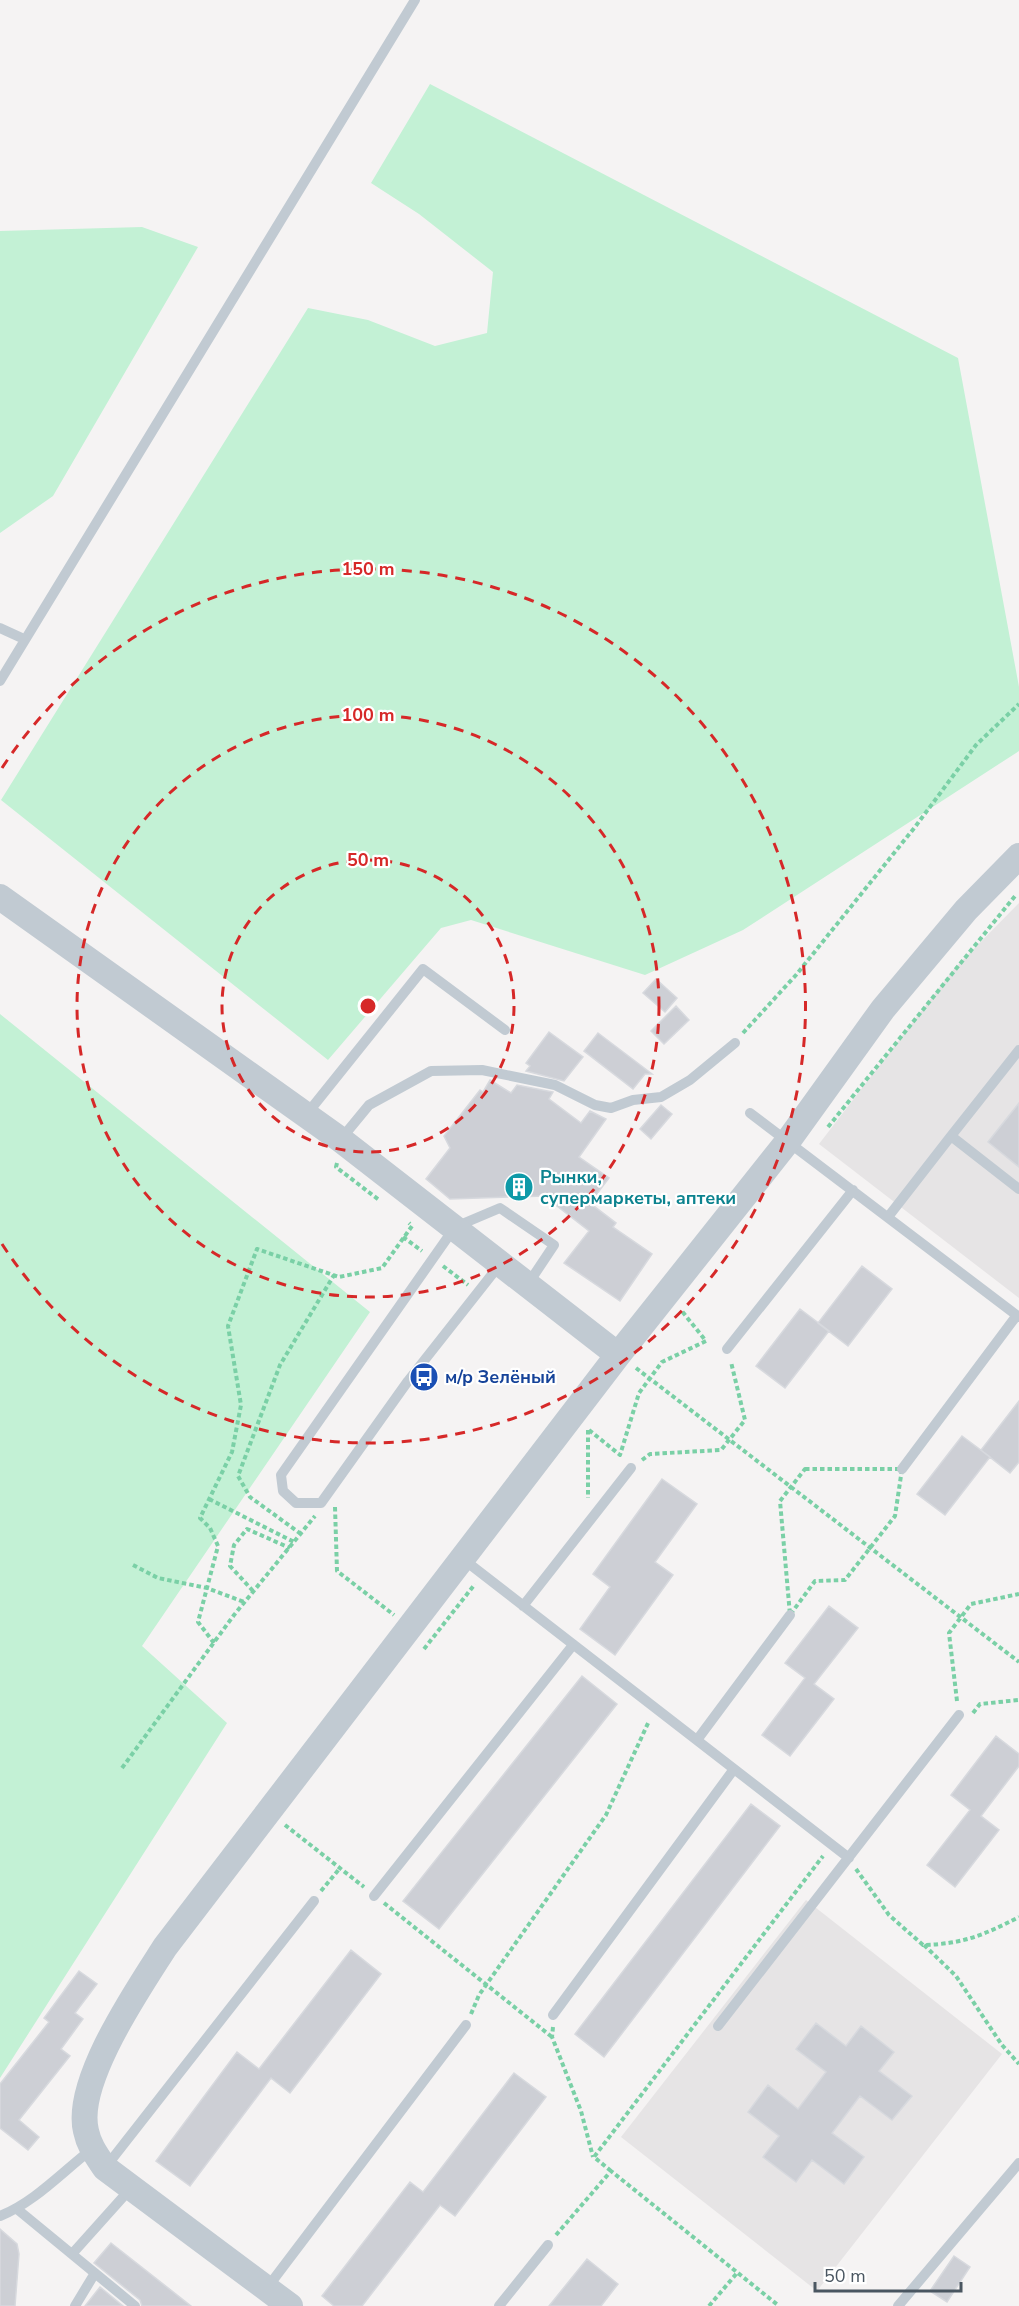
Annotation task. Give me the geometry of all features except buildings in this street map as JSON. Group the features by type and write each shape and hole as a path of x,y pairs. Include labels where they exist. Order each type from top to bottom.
{"street":[{"path":"291,2306 98,2159 85,2129 86,2096 111,2038 165,1947 463,1559 580,1423 618,1355 788,1141 883,1010 966,910 1019,856"},
{"path":"0,897 341,1140 618,1355"}],"lane":[{"path":"0,681 415,0"},
{"path":"0,628 24,639"},
{"path":"306,1115 423,969 505,1030"},
{"path":"341,1140 369,1105 431,1071 492,1072 555,1085 595,1105 611,1108 633,1100 662,1097 690,1080 735,1043"},
{"path":"888,1217 1019,1050"},
{"path":"750,1113 1018,1316 902,1469"},
{"path":"951,1136 1019,1189"},
{"path":"727,1349 853,1190"},
{"path":"501,1263 408,1382 321,1503 296,1503 283,1491 281,1475 455,1227 500,1208 554,1245 528,1284"},
{"path":"523,1606 631,1468"},
{"path":"463,1559 849,1858"},
{"path":"697,1740 790,1615"},
{"path":"374,1896 573,1645"},
{"path":"718,2026 959,1715"},
{"path":"553,2015 734,1770"},
{"path":"0,2215 17,2209 98,2159 314,1901"},
{"path":"267,2288 466,2025"},
{"path":"898,2306 1019,2163"},
{"path":"72,2254 133,2187"},
{"path":"17,2209 135,2306"},
{"path":"499,2306 548,2245"},
{"path":"75,2306 95,2273"}],"path":[{"path":"735,1043 796,975 915,827 976,745 1019,704"},
{"path":"825,1131 1015,896"},
{"path":"341,1140 336,1167 383,1204"},
{"path":"214,1643 198,1622 218,1546 210,1528 200,1518 232,1452 241,1405 228,1326 257,1249 339,1277 382,1268 412,1226 402,1218"},
{"path":"301,1534 250,1497 238,1476 280,1365 334,1275"},
{"path":"580,1423 621,1455 631,1468 651,1454 721,1450 745,1420 727,1349 706,1341 667,1293"},
{"path":"621,1455 639,1393 662,1362 706,1341"},
{"path":"618,1355 1019,1662"},
{"path":"580,1423 588,1522"},
{"path":"902,1469 895,1516 845,1580 815,1581 790,1615 780,1501 805,1470 902,1469"},
{"path":"335,1484 337,1571 400,1619"},
{"path":"208,1499 294,1542"},
{"path":"253,1591 230,1566 234,1545 240,1537 247,1529 290,1548"},
{"path":"133,1565 158,1578 207,1588 244,1602"},
{"path":"1019,1594 970,1605 949,1633 959,1715 966,1721 980,1704 1019,1700"},
{"path":"466,2025 487,1985 606,1815 655,1708"},
{"path":"270,1813 552,2037"},
{"path":"594,2157 832,1844"},
{"path":"849,1858 889,1915 956,1976 1002,2045 1019,2064"},
{"path":"314,1901 340,1868"},
{"path":"923,1945 954,1944 984,1935 1019,1917"},
{"path":"553,2015 552,2037 581,2111 594,2157 779,2306"},
{"path":"548,2245 611,2171"},
{"path":"709,2306 737,2273"}],"shaded area":[{"path":"1019,903 1019,1298 819,1144 953,970"},
{"path":"806,1900 1002,2054 817,2291 621,2137"}],"green space":[{"path":"430,84 958,358 1019,687 1019,751 743,930 645,975 471,920 441,928 328,1060 1,800 308,308 368,320 435,346 487,333 493,272 419,214 371,183"},
{"path":"142,227 198,247 53,496 0,533 0,231"},
{"path":"0,1014 370,1312 142,1646 227,1723 0,2078"}],"place":[{"name":"Рынки, супермаркеты, аптеки","path":"519,1187"},
{"name":"м/р Зелёный","path":"424,1377"}]}
